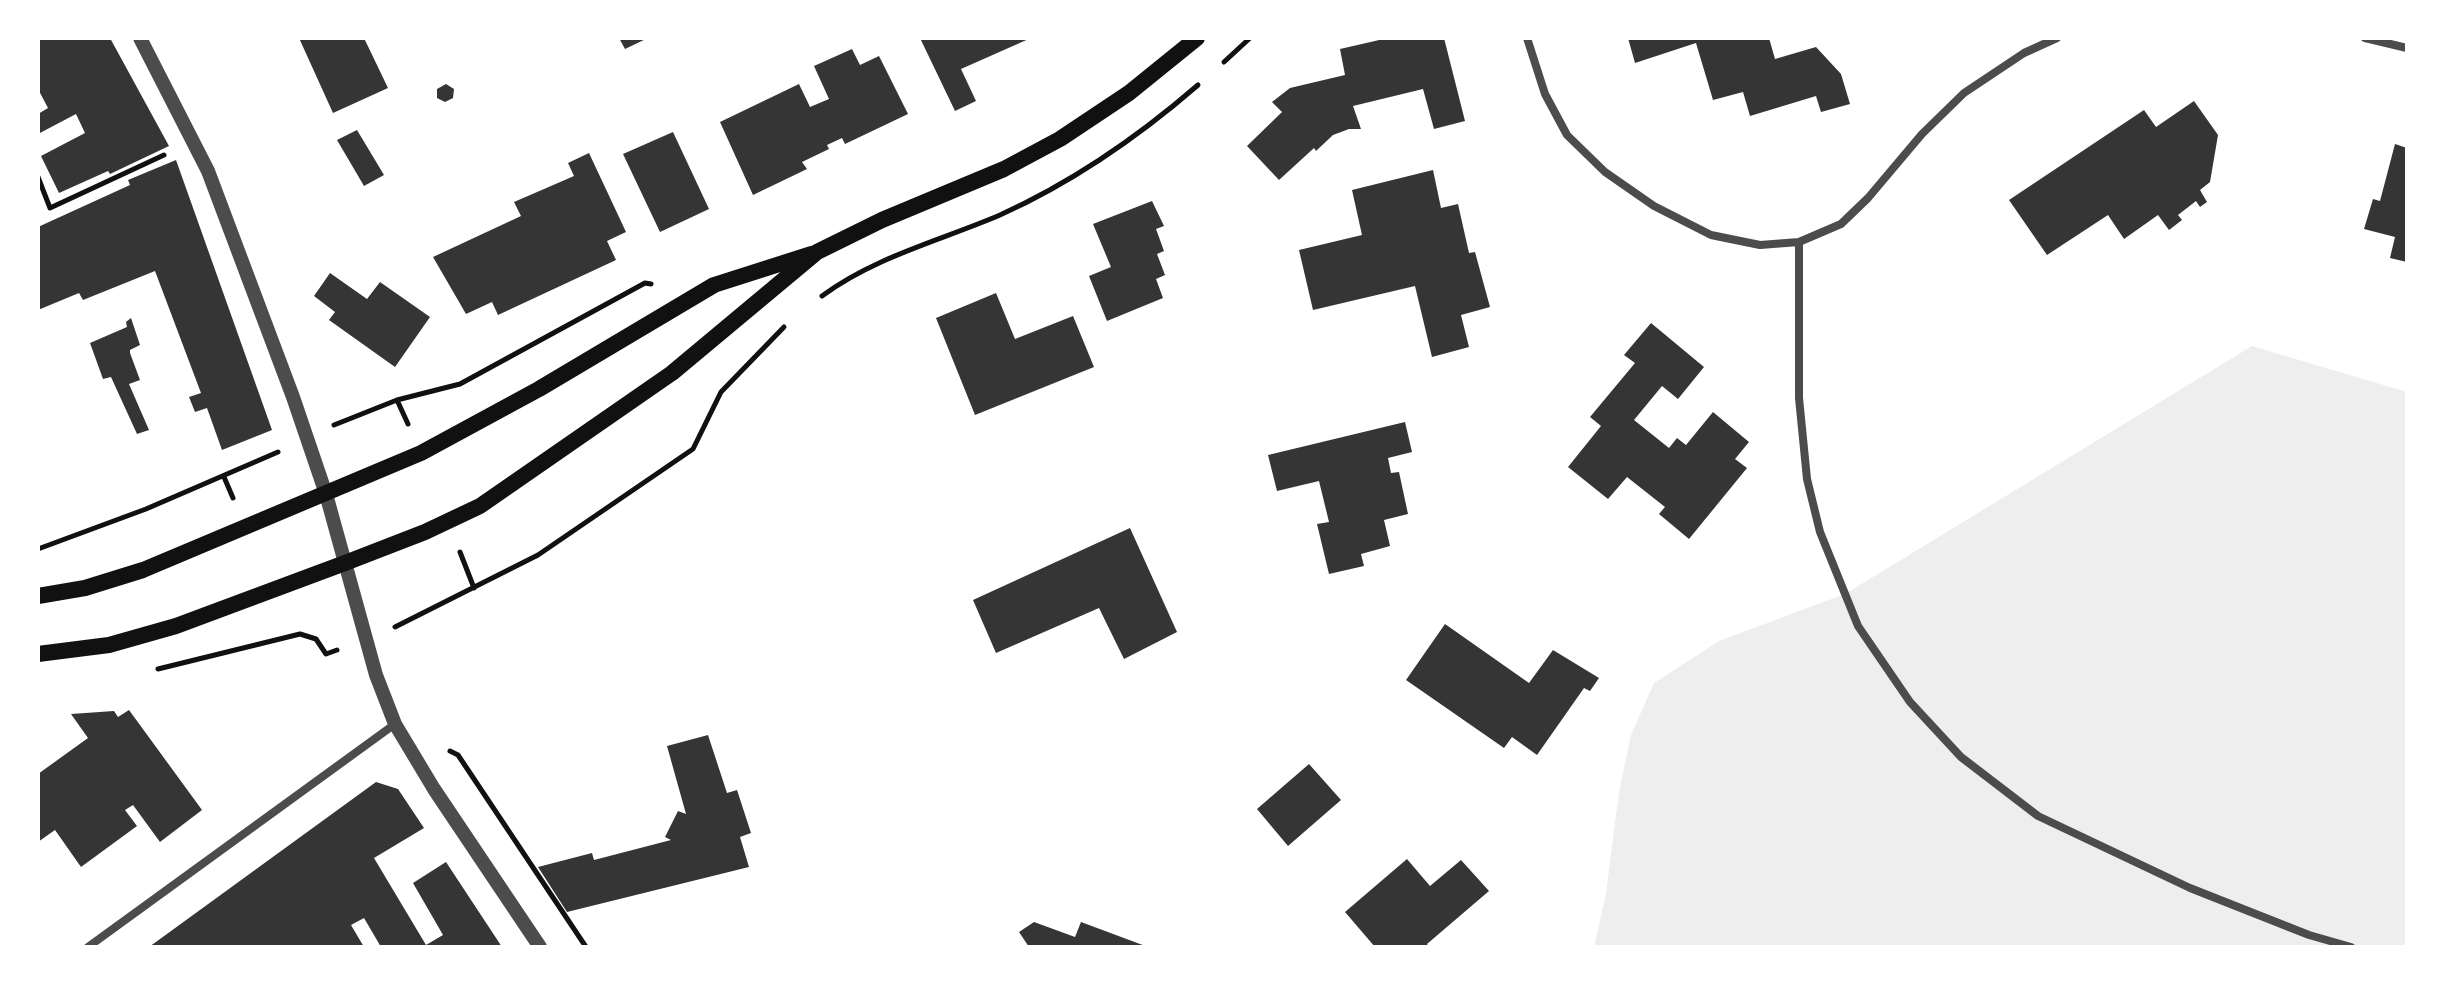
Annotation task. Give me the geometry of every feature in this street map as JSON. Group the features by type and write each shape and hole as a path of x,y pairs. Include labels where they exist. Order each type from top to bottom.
{"main road":[{"path":"1172,57 1190,38"},
{"path":"38,596 85,588 143,570 421,453 501,411 693,297 737,275 817,252 882,220 1004,169 1060,139 1129,93 1197,38"},
{"path":"38,654 109,645 145,636 448,522 500,494 672,373 817,252"}],"street":[{"path":"140,38 194,141 242,259 326,494 376,675 395,724 434,789 540,947"},
{"path":"1527,38 1545,94 1567,135 1605,172 1654,206 1711,235 1760,245 1799,242 1841,224 1868,198 1922,134 1964,93 2024,53 2057,38"},
{"path":"2365,38 2407,48"},
{"path":"1799,242 1799,398 1807,479 1820,532 1858,626 1910,702 1961,757 2038,816 2190,888 2309,935 2351,947"},
{"path":"88,947 395,724"}],"path":[{"path":"1215,70 1250,38"},
{"path":"816,300 838,284 1002,214 1058,185 1113,153 1203,80"},
{"path":"38,177 50,208 194,141"},
{"path":"351,418 397,400 460,384 645,283 693,297"},
{"path":"419,616 538,555 693,449 721,392 795,316"},
{"path":"38,549 146,509 260,462 279,451"},
{"path":"288,637 300,634 316,639 326,654"}],"shaded area":[{"path":"2252,346 2407,392 2407,947 1594,947 1606,894 1619,792 1631,735 1654,683 1719,641 1845,594"}],"building":[{"path":"38,38 110,38 169,146 110,174 108,171 59,193 41,156 85,133 76,114 38,134 38,114 48,108 38,89"},
{"path":"299,38 364,38 388,88 333,113"},
{"path":"619,38 648,38 625,49"},
{"path":"920,38 1031,38 961,69 976,101 955,111"},
{"path":"1388,38 1444,38 1465,121 1434,129 1423,89 1353,106 1361,129 1349,129 1333,135 1279,180 1247,146 1282,112 1272,102 1290,88 1345,75 1340,49"},
{"path":"1628,38 1769,38 1775,59 1816,47 1841,74 1850,104 1821,112 1816,96 1750,116 1743,92 1713,100 1696,43 1635,63"},
{"path":"852,49 860,65 879,56 908,114 845,144 842,138 827,145 829,149 802,162 807,169 753,195 720,122 799,84 810,107 829,99 814,66"},
{"path":"446,84 454,89 453,98 445,102 437,98 437,89"},
{"path":"2194,101 2218,135 2210,182 2200,190 2207,202 2200,207 2196,201 2178,215 2182,220 2169,230 2158,215 2124,239 2108,215 2047,255 2009,200 2144,110 2156,127"},
{"path":"357,130 384,175 364,186 337,140"},
{"path":"673,132 709,209 660,232 623,154"},
{"path":"2395,144 2407,148 2407,262 2390,258 2395,237 2364,229 2373,199 2380,201"},
{"path":"589,153 626,232 607,241 616,260 498,315 492,302 466,314 433,257 521,216 514,202 574,176 568,163"},
{"path":"176,160 272,430 222,450 207,408 195,412 189,397 201,393 155,271 83,300 79,293 38,310 38,227 130,185 128,180"},
{"path":"1433,170 1441,208 1458,204 1469,253 1475,252 1490,307 1461,315 1469,347 1432,357 1415,286 1313,310 1299,250 1362,235 1352,190"},
{"path":"1152,201 1164,226 1156,229 1164,251 1157,254 1165,275 1156,279 1163,298 1107,321 1089,276 1111,267 1093,224"},
{"path":"330,273 367,299 380,282 430,317 395,367 329,320 335,312 314,296"},
{"path":"996,293 1015,339 1073,316 1094,367 975,415 936,318"},
{"path":"131,318 140,345 130,353 140,380 129,384 149,430 137,434 111,377 103,379 90,343 127,327 126,322"},
{"path":"1651,323 1704,367 1678,399 1662,386 1634,420 1669,448 1677,438 1686,445 1713,412 1749,442 1735,459 1747,468 1689,539 1659,514 1665,507 1627,477 1608,499 1568,467 1601,426 1590,417 1635,363 1624,355"},
{"path":"1405,422 1412,452 1388,458 1391,473 1399,472 1408,514 1384,520 1390,546 1361,554 1364,566 1329,574 1317,524 1329,522 1319,481 1277,491 1268,455"},
{"path":"1130,528 1177,632 1124,659 1099,608 996,653 973,600"},
{"path":"1445,624 1529,683 1553,650 1599,678 1590,691 1584,688 1537,755 1512,737 1504,748 1406,680"},
{"path":"129,710 202,810 160,842 133,805 125,810 137,826 81,867 55,830 38,842 38,774 88,738 71,714 114,711 118,717"},
{"path":"708,735 727,793 737,790 751,833 740,837 749,867 567,912 538,867 592,853 594,860 671,840 665,837 678,811 686,814 667,746"},
{"path":"1309,764 1341,800 1288,846 1257,809"},
{"path":"376,782 398,789 424,828 374,858 426,945 443,935 413,883 446,862 502,947 381,947 364,918 351,925 364,947 149,947"},
{"path":"1407,859 1430,886 1461,860 1489,891 1427,944 1429,947 1375,947 1345,912"},
{"path":"1034,922 1075,937 1081,922 1148,947 1029,947 1019,932"}]}
